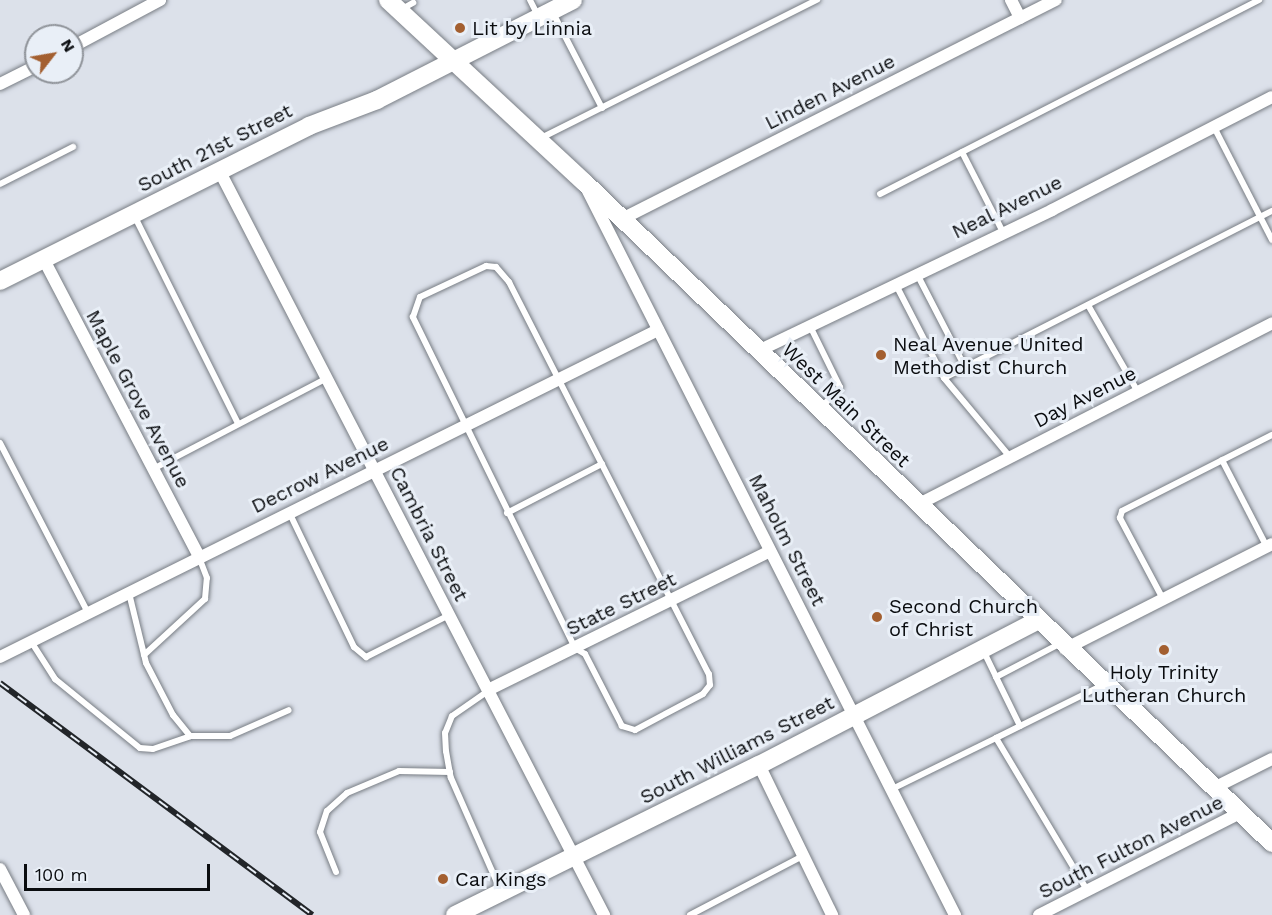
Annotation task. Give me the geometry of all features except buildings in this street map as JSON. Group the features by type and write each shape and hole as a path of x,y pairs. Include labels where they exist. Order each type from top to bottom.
{"main road":[{"name":"South 21st Street","path":"0,281 309,126 377,100 573,0"},
{"name":"West Main Street","path":"400,4 453,60 584,182 1036,621 1272,843"},
{"name":"South Williams Street","path":"455,915 759,765 1036,621"}],"street":[{"path":"84,40 160,0"},
{"path":"1011,0 1020,18"},
{"name":"Linden Avenue","path":"622,219 1056,0"},
{"path":"0,84 24,72"},
{"name":"Neal Avenue","path":"758,351 1272,97"},
{"name":"Cambria Street","path":"219,170 604,915"},
{"name":"Maholm Street","path":"584,182 955,915"},
{"name":"Maple Grove Avenue","path":"42,258 199,556"},
{"name":"Day Avenue","path":"917,505 1272,323"},
{"name":"Decrow Avenue","path":"0,657 89,615 199,556 658,330"},
{"path":"1062,646 1269,546"},
{"name":"State Street","path":"488,690 770,551"},
{"path":"1214,788 1272,759"},
{"path":"759,765 832,915"},
{"name":"South Fulton Avenue","path":"1039,915 1239,813"},
{"path":"0,869 24,915"}],"lane":[{"path":"530,0 545,14 602,108"},
{"path":"538,140 817,0"},
{"path":"879,194 1259,0"},
{"path":"1214,127 1272,240"},
{"path":"0,184 73,147"},
{"path":"962,152 1002,232"},
{"path":"944,378 1272,211"},
{"path":"133,214 238,424"},
{"path":"486,266 496,267 509,282 559,378 670,602 709,674 710,685 703,694 635,730 622,726 585,654 575,648 463,425 413,317 420,297 486,266"},
{"path":"916,272 965,367"},
{"path":"895,283 944,378 1010,457"},
{"path":"1088,304 1138,392"},
{"path":"810,325 840,387 819,410"},
{"path":"152,470 328,378"},
{"path":"1163,599 1120,518 1122,510 1272,435"},
{"path":"0,443 89,615"},
{"path":"1222,460 1269,546"},
{"path":"507,513 602,464"},
{"path":"289,512 354,647 366,657 449,615"},
{"path":"144,655 205,599 207,578 199,556"},
{"path":"129,593 144,655 173,715 190,736"},
{"path":"32,643 55,679 141,748 153,749 190,736 230,736 289,710"},
{"path":"996,676 1062,646"},
{"path":"982,649 1020,726"},
{"path":"891,789 1103,685"},
{"path":"488,690 458,710 449,721 445,733 450,772 501,892"},
{"path":"996,738 1087,890"},
{"path":"336,872 321,844 320,832 327,811 348,793 399,771 450,772"},
{"path":"690,915 804,856"}],"railway":[{"path":"0,683 312,915"}],"place":[{"name":"Lit by Linnia","path":"460,28"},
{"name":"Neal Avenue United Methodist Church","path":"881,355"},
{"name":"Second Church of Christ","path":"877,617"},
{"name":"Holy Trinity Lutheran Church","path":"1164,650"},
{"name":"Car Kings","path":"443,879"}]}
